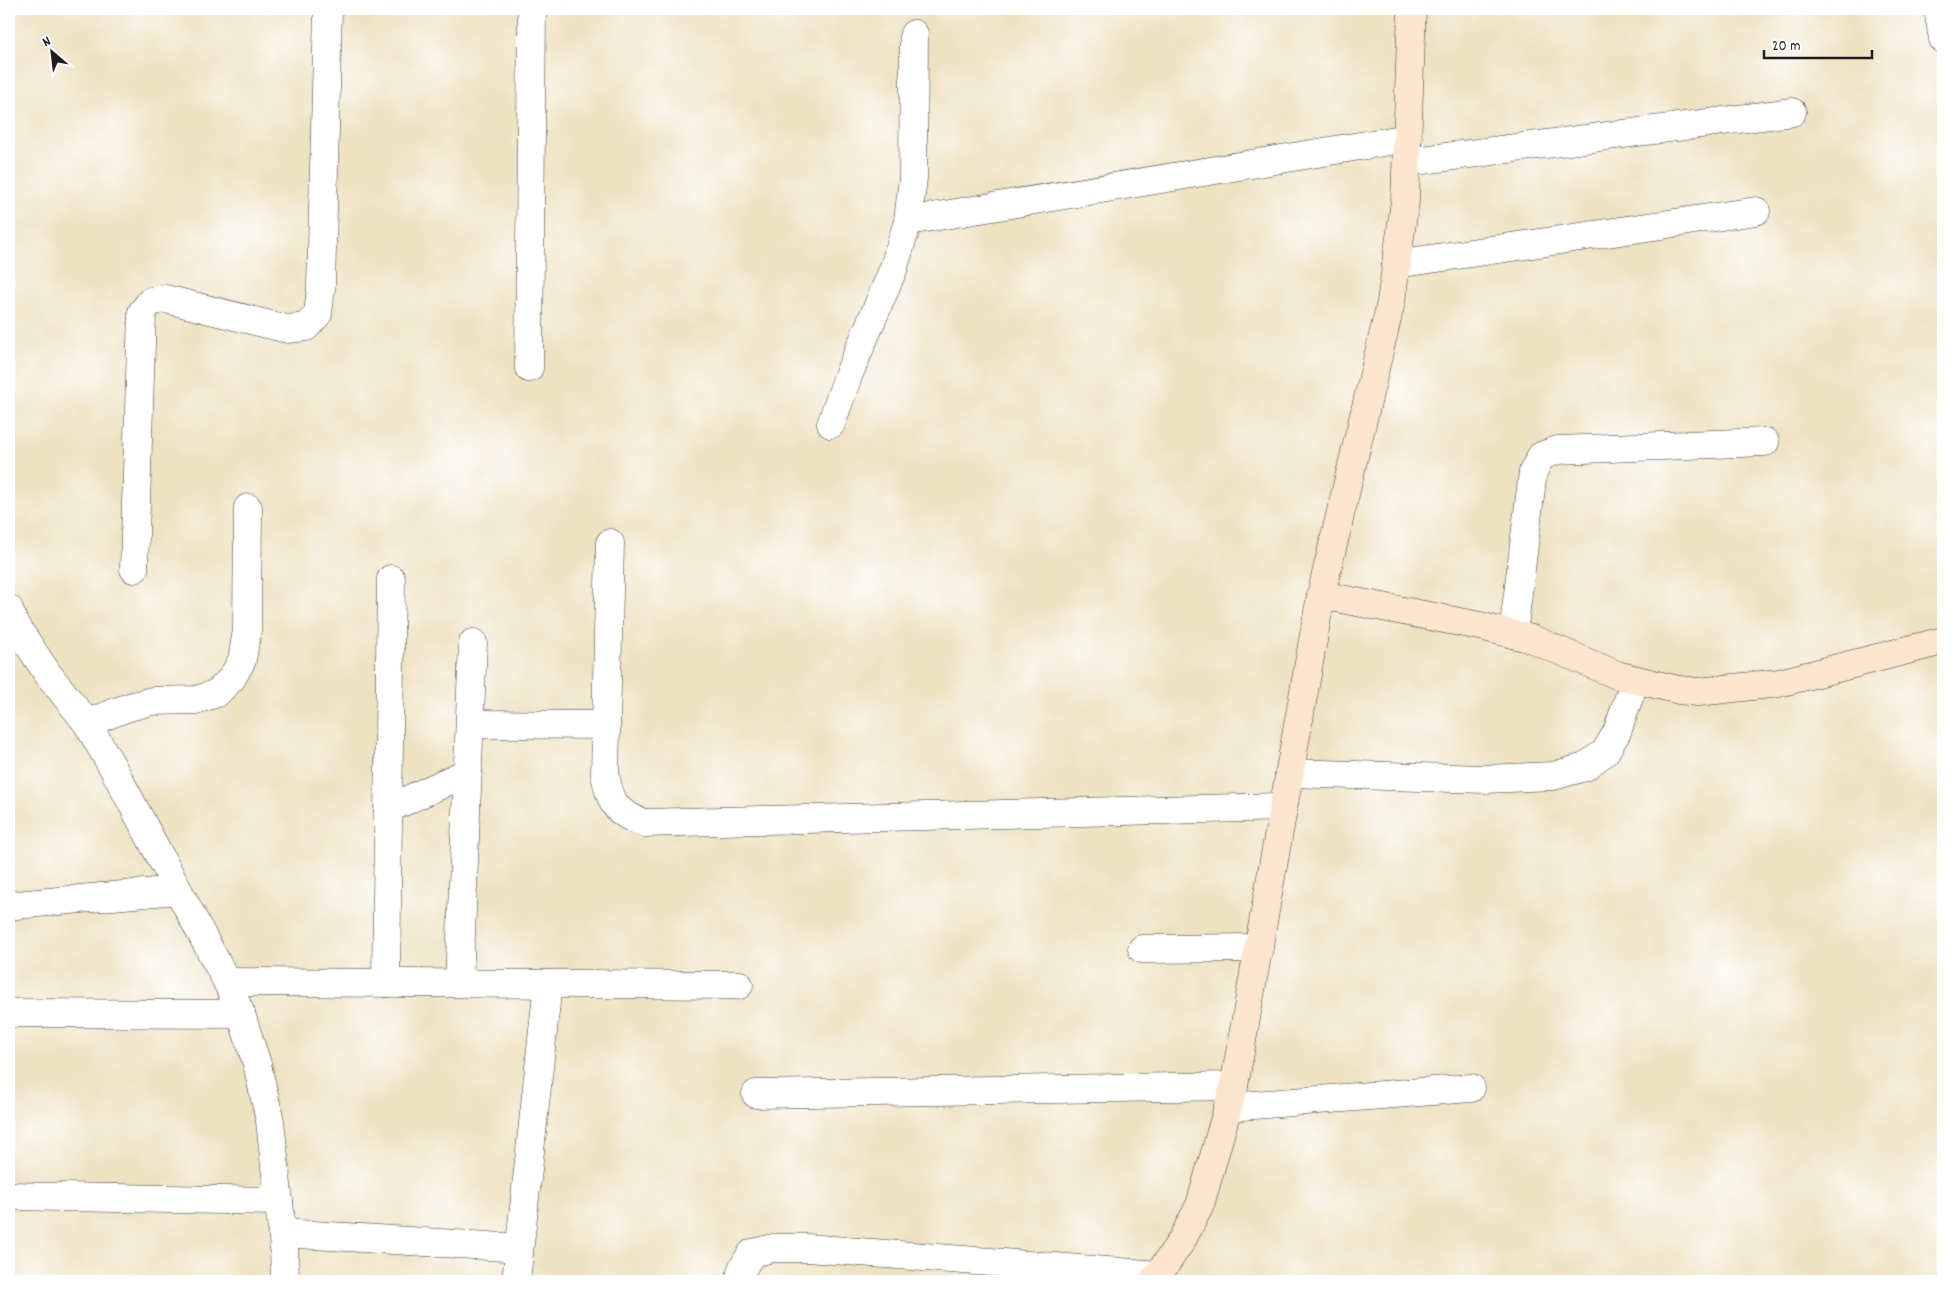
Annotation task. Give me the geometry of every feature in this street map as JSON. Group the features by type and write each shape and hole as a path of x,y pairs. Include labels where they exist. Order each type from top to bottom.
{"street":[{"path":"134,569 142,312 151,301 166,299 287,329 306,327 318,314 321,288 328,9"},
{"path":"530,368 532,9"},
{"path":"739,1281 742,1269 752,1252 773,1248 798,1248 1156,1278 1182,1240 1200,1205 1231,1097 1321,595 1391,302 1405,201 1412,9"},
{"path":"1938,9 1943,39"},
{"path":"832,424 848,376 893,270 908,221 913,178 914,34"},
{"path":"908,221 1407,150 1792,112"},
{"path":"1396,264 1756,211"},
{"path":"1513,634 1533,472 1541,456 1558,450 1765,442"},
{"path":"87,723 129,707 152,701 196,700 217,694 232,678 242,660 247,630 248,508"},
{"path":"610,543 605,775 611,798 624,815 644,823 1283,807"},
{"path":"386,983 391,579"},
{"path":"1321,595 1513,634 1532,639 1597,667 1635,680 1698,692 1779,683 1943,640"},
{"path":"9,609 14,623 48,674 87,723 113,768 227,982 242,1014 257,1064 270,1121 285,1281"},
{"path":"459,983 473,643"},
{"path":"1289,773 1485,780 1553,776 1585,767 1605,752 1617,732 1635,680"},
{"path":"470,724 606,725"},
{"path":"388,809 468,772"},
{"path":"16,905 177,890"},
{"path":"1142,949 1259,948"},
{"path":"227,982 739,985"},
{"path":"516,1281 548,984"},
{"path":"9,1013 242,1014"},
{"path":"756,1094 1231,1097 1471,1088"},
{"path":"9,1196 279,1201"},
{"path":"282,1233 519,1248"}]}
